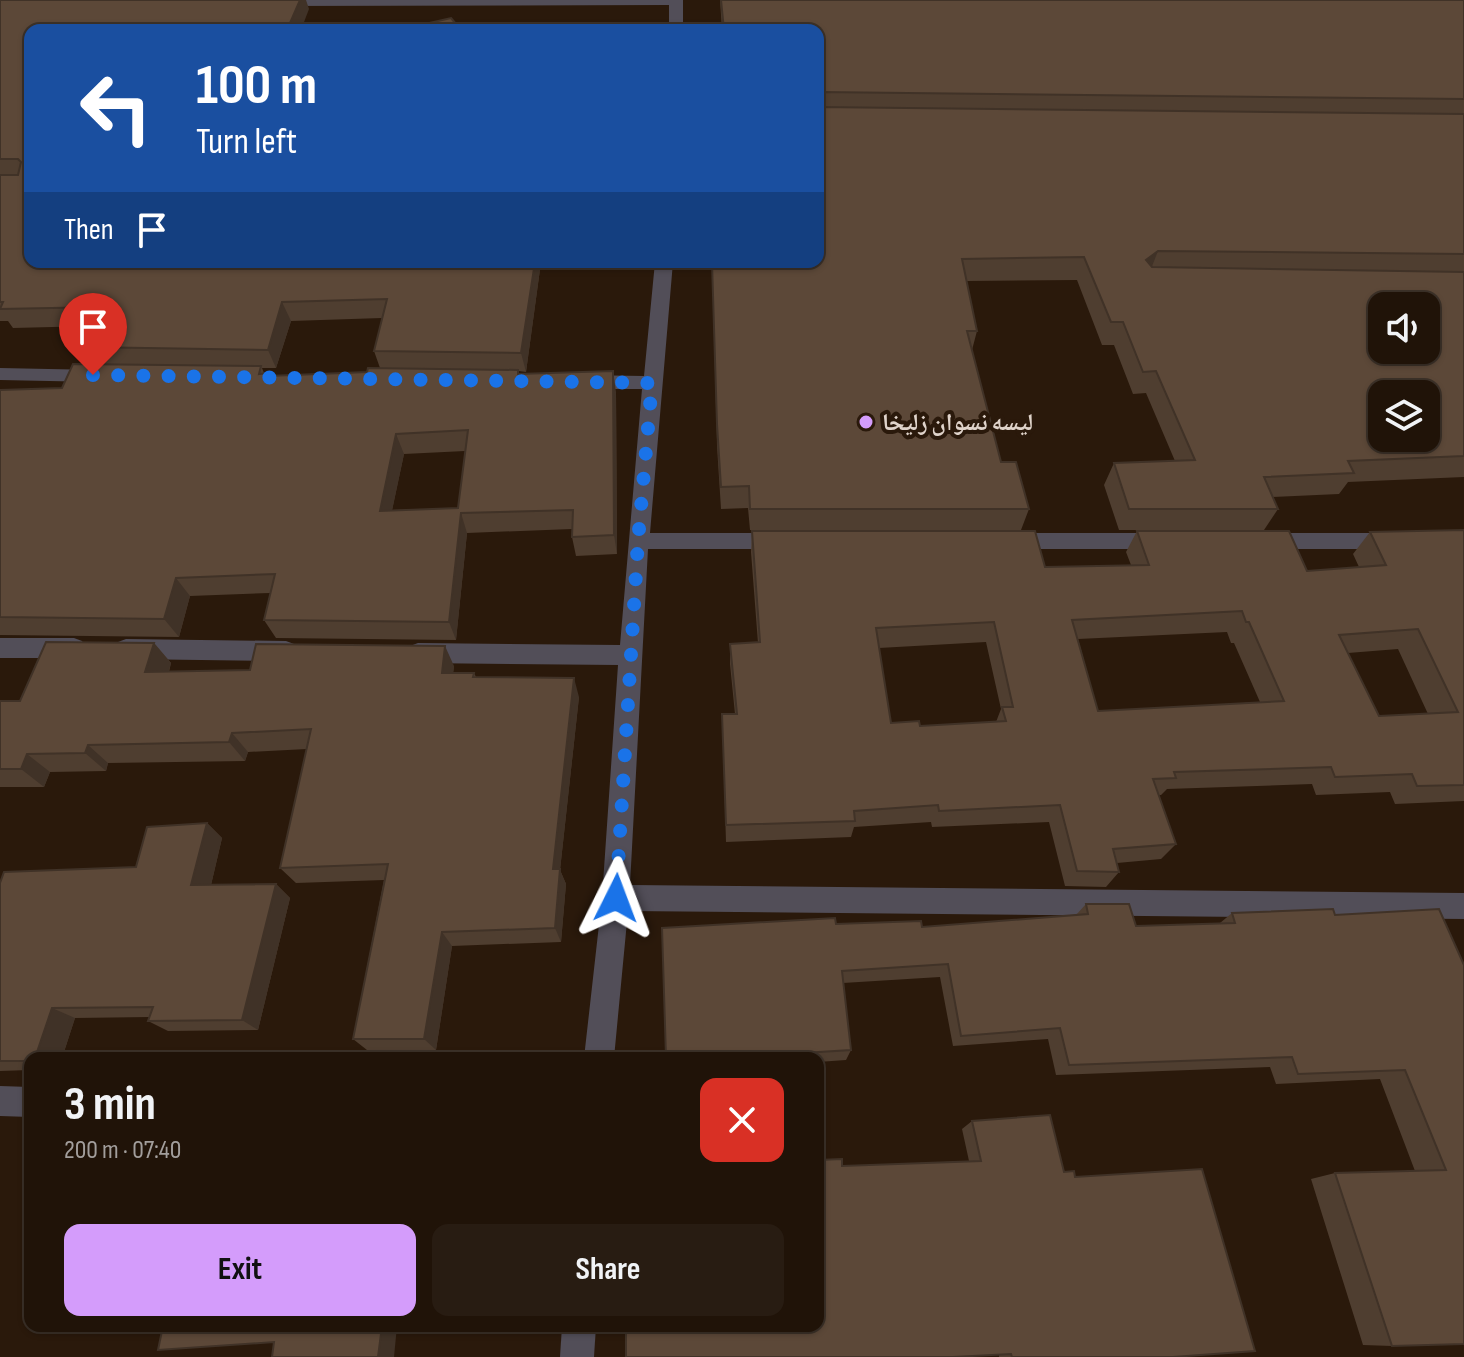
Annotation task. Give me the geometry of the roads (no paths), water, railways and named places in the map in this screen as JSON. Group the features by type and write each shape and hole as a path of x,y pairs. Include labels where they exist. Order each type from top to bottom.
{"street":[{"path":"252,2 676,1 676,24"},
{"path":"600,1052 616,898 638,541 663,268"},
{"path":"0,374 111,376"},
{"path":"557,382 652,383"},
{"path":"638,541 813,541"},
{"path":"987,541 1178,541"},
{"path":"1242,541 1416,541"},
{"path":"0,648 316,651"},
{"path":"395,652 631,655"},
{"path":"616,898 1464,906"},
{"path":"0,1101 24,1102"},
{"path":"577,1357 579,1332"}],"place":[{"name":"لیسه نسوان زلیخا","path":"866,422"}]}
